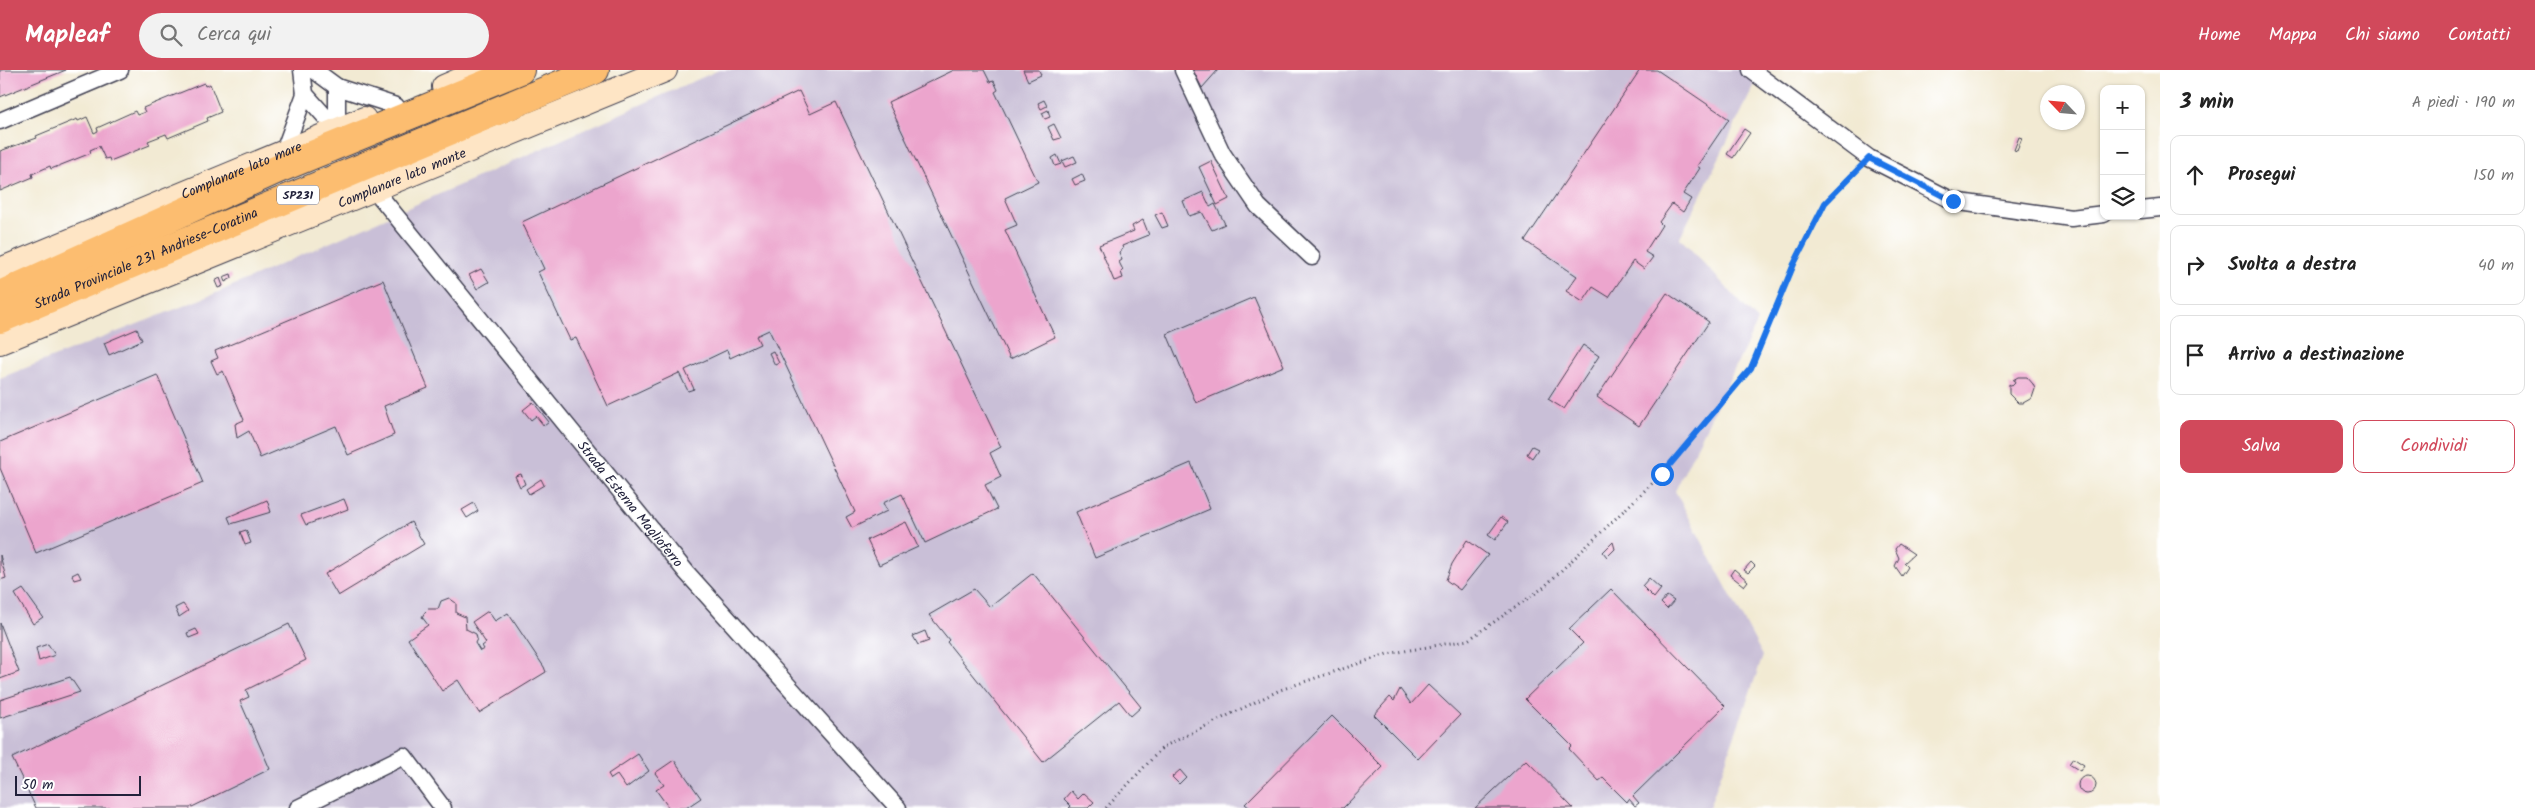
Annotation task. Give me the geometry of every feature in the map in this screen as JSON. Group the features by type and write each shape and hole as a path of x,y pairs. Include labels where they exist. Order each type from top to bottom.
{"highway":[{"name":"Strada Provinciale 231 Andriese-Coratina","path":"0,295 278,170 520,70"},
{"name":"Strada Provinciale 231 Andriese-Coratina","path":"0,319 595,70"}],"street":[{"path":"0,121 120,70"},
{"path":"284,151 305,94 302,70"},
{"path":"314,70 337,87 396,106"},
{"name":"Complanare lato mare","path":"0,270 284,151 484,70"},
{"name":"Complanare lato monte","path":"0,342 665,70"},
{"path":"1183,70 1222,153 1258,206 1312,257"},
{"path":"1751,70 1869,158 1953,201 2071,218 2100,214"},
{"path":"337,87 337,130"},
{"path":"305,94 337,130"},
{"name":"Strada Esterna Maglioferro","path":"374,189 687,573 898,808"},
{"path":"2145,210 2160,208"},
{"path":"298,808 404,756 443,808"}],"path":[{"path":"1106,808 1163,747 1280,690 1387,654 1468,640 1543,588 1662,474 1751,368 1794,264 1825,203 1869,158"}],"shaded area":[{"path":"719,70 1750,70 1758,78 1680,238 1758,321 1675,491 1763,656 1709,808 0,808 0,378 214,294"}],"building":[{"path":"0,70 66,70 0,97"},
{"path":"954,70 984,70 990,82 994,81 998,90 995,92 1038,182 1005,198 1017,225 1005,230 1055,337 1010,359 888,102"},
{"path":"1023,70 1039,70 1041,75 1028,81"},
{"path":"1193,70 1218,70 1202,88"},
{"path":"1640,70 1657,70 1729,119 1697,166 1700,168 1683,194 1691,199 1683,212 1672,204 1659,222 1662,225 1645,252 1653,257 1644,269 1633,261 1609,297 1593,287 1583,302 1566,291 1577,276 1525,241"},
{"path":"204,83 205,86 210,84 221,112 207,118 208,121 168,138 166,134 148,141 150,145 110,161 109,158 105,159 99,146 90,150 91,153 51,169 50,166 32,174 33,177 0,191 0,151 37,138 36,136 77,119 78,121 87,117 94,133 98,131 97,128 135,111 137,115 145,112 143,108"},
{"path":"799,91 810,114 836,102 1001,447 990,453 1001,477 985,485 997,509 925,543 902,494 883,503 887,511 852,528 846,517 855,512 769,330 756,336 760,344 730,358 727,350 685,370 694,389 688,391 679,373 608,406 576,338 570,340 538,272 544,269 522,222"},
{"path":"1044,100 1047,106 1041,109 1038,103"},
{"path":"1048,110 1050,117 1045,119 1042,113"},
{"path":"1054,124 1061,138 1054,140 1048,127"},
{"path":"1744,129 1750,133 1733,158 1727,154"},
{"path":"2019,137 2022,138 2017,151 2014,150"},
{"path":"1057,155 1061,164 1055,166 1052,158"},
{"path":"1074,156 1077,162 1065,167 1062,161"},
{"path":"1211,161 1229,199 1217,205 1199,167"},
{"path":"1082,174 1085,181 1075,185 1072,179"},
{"path":"1203,192 1210,207 1215,204 1225,224 1212,230 1202,212 1189,216 1183,201"},
{"path":"1162,212 1168,226 1162,228 1155,215"},
{"path":"1143,220 1149,235 1122,246 1123,249 1119,252 1122,260 1119,262 1123,270 1121,272 1123,278 1114,281 1099,245 1134,231 1132,226"},
{"path":"481,269 489,282 477,289 469,275"},
{"path":"231,274 232,278 225,282 223,277"},
{"path":"220,278 223,286 218,288 215,281"},
{"path":"383,280 428,388 384,406 394,435 348,455 336,426 260,458 249,431 237,438 235,424 244,420 223,371 217,374 211,361 218,358 215,351"},
{"path":"1667,293 1709,322 1639,426 1597,397"},
{"path":"1254,297 1284,366 1196,403 1167,334"},
{"path":"137,329 142,340 109,355 104,343"},
{"path":"1583,345 1599,356 1564,409 1548,399"},
{"path":"773,351 779,363 775,365 769,353"},
{"path":"157,375 203,483 36,553 0,468 0,442"},
{"path":"2018,377 2027,377 2035,389 2032,398 2023,403 2018,403 2009,394 2009,384 2012,386 2015,383 2013,380"},
{"path":"533,402 549,422 544,426 536,416 531,420 523,410"},
{"path":"1532,446 1538,449 1532,458 1527,454"},
{"path":"1191,463 1210,509 1095,558 1076,512"},
{"path":"521,474 525,484 520,487 515,476"},
{"path":"541,479 544,485 529,494 526,489"},
{"path":"344,499 348,509 306,525 301,515"},
{"path":"267,500 271,512 231,524 228,517"},
{"path":"474,503 478,511 467,518 462,510"},
{"path":"1501,517 1508,522 1495,540 1488,535"},
{"path":"411,522 424,544 338,596 325,574"},
{"path":"906,522 918,547 879,565 867,540"},
{"path":"246,530 251,543 245,545 240,532"},
{"path":"1467,540 1488,555 1460,590 1446,580 1452,564"},
{"path":"1613,542 1615,549 1607,557 1603,552"},
{"path":"1899,544 1914,554 1904,563 1908,567 1902,576 1895,566 1899,558 1895,549"},
{"path":"0,555 6,578 0,580"},
{"path":"1751,562 1755,566 1748,573 1744,570"},
{"path":"1734,569 1748,581 1744,586 1730,575"},
{"path":"78,572 81,578 74,580 72,575"},
{"path":"1033,573 1141,707 1131,716 1119,701 1043,762 947,642 949,640 929,615 974,589 990,607"},
{"path":"1649,578 1661,589 1654,598 1642,586"},
{"path":"23,589 43,617 33,624 15,594"},
{"path":"1611,589 1725,706 1633,796 1639,803 1635,806 1629,799 1627,802 1603,778 1599,781 1569,749 1572,746 1525,699 1583,643 1569,629"},
{"path":"1667,596 1674,601 1667,609 1661,603"},
{"path":"449,598 456,603 456,613 465,617 466,629 476,634 477,639 475,643 480,651 484,649 482,646 486,643 472,622 488,611 495,621 508,613 546,672 479,713 458,680 442,691 408,639 428,625 422,617 428,609 438,609 441,601"},
{"path":"183,604 188,611 179,617 175,608"},
{"path":"0,623 19,672 0,679"},
{"path":"289,624 306,660 246,690 249,697 240,701 270,769 190,808 36,808 12,758"},
{"path":"196,629 199,634 189,638 187,633"},
{"path":"925,631 929,641 918,645 913,636"},
{"path":"48,644 55,655 39,661 36,648"},
{"path":"70,677 80,692 0,718 0,700"},
{"path":"1428,685 1460,715 1418,759 1374,715 1390,697 1394,701 1400,689 1411,704"},
{"path":"1332,716 1383,767 1343,808 1250,808 1245,804"},
{"path":"638,754 649,771 626,788 617,775 611,779 608,774"},
{"path":"2073,758 2084,765 2080,771 2069,764"},
{"path":"674,760 701,798 686,808 669,808 656,790 664,785 655,773"},
{"path":"1526,760 1573,808 1475,808"},
{"path":"1180,770 1186,777 1179,784 1172,777"},
{"path":"2087,776 2093,779 2096,785 2093,791 2087,794 2081,791 2078,785 2081,779"},
{"path":"1071,791 1078,799 1084,793 1094,802 1088,808 1069,808 1071,806 1064,799"}],"route":[{"path":"1662,474 1751,368 1794,264 1825,203 1869,158 1953,201"}]}
